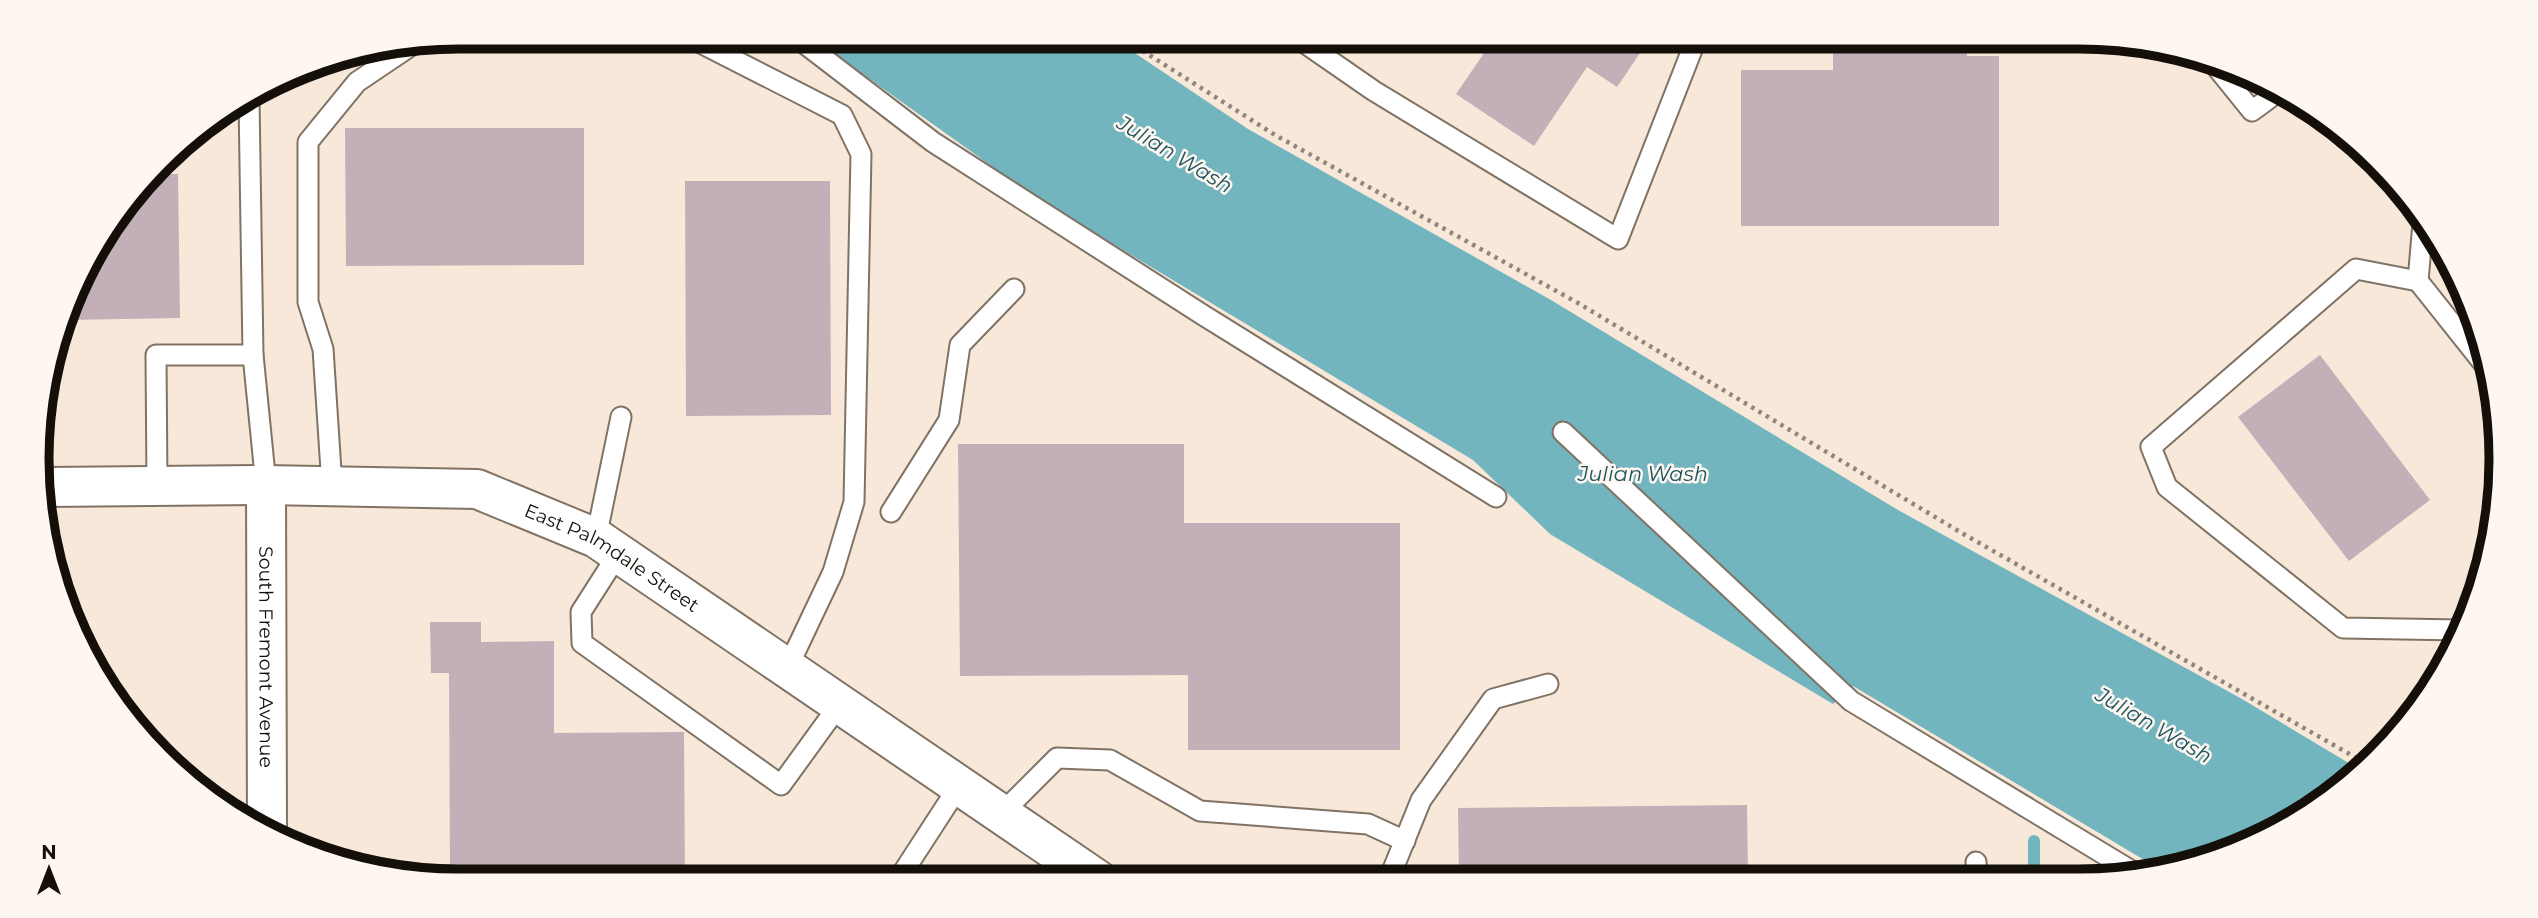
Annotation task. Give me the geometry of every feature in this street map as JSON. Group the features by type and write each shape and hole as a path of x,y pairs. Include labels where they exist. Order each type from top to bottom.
{"street":[{"name":"East Palmdale Street","path":"50,487 266,485 477,489 607,546 1082,869"},
{"name":"South Fremont Avenue","path":"266,485 267,821"}],"lane":[{"path":"713,49 842,115 861,154 854,502 833,572 787,669"},
{"path":"812,49 933,142 1203,315 1496,497"},
{"path":"1313,49 1374,91 1618,239 1692,49"},
{"path":"332,486 323,349 308,302 308,142 357,82 399,54"},
{"path":"2223,75 2252,111 2271,97"},
{"path":"249,107 253,355 266,485"},
{"path":"2418,281 2422,234"},
{"path":"2452,630 2343,628 2167,487 2151,447 2356,269 2418,281 2475,352"},
{"path":"891,512 949,420 960,345 1014,289"},
{"path":"157,486 156,355 253,355"},
{"path":"621,417 607,546 581,612 582,643 781,785 839,705"},
{"path":"1563,432 1851,701 2124,866"},
{"path":"1393,869 1421,800 1493,699 1548,684"},
{"path":"1001,814 1057,758 1110,760 1200,811 1368,824 1405,841"},
{"path":"905,869 959,786"}],"path":[{"path":"1140,49 1275,135 1578,303 1960,532 2358,759"}],"water":[{"name":"Julian Wash","path":"828,49 1129,49 1248,129 1551,300 1898,510 2242,699 2352,765 2307,800 2260,827 2211,847 2149,863 1853,686 1833,704 1550,534 1473,460 1036,198"}],"building":[{"path":"1487,49 1643,49 1617,87 1587,67 1534,146 1456,94"},
{"path":"1833,49 1967,49 1967,56 1999,56 1999,226 1741,226 1741,70 1833,70"},
{"path":"345,128 584,128 584,265 346,266"},
{"path":"164,174 178,174 180,318 74,320 91,278 118,231"},
{"path":"685,181 830,181 831,415 686,416"},
{"path":"2320,355 2430,500 2349,561 2238,417"},
{"path":"958,444 1184,444 1184,523 1400,523 1400,750 1188,750 1188,675 960,676"},
{"path":"430,622 481,622 481,642 554,641 554,733 684,732 685,869 450,869 449,673 431,673"},
{"path":"1747,805 1748,869 1459,869 1458,808"}],"waterway":[{"path":"2034,841 2034,869"}]}
